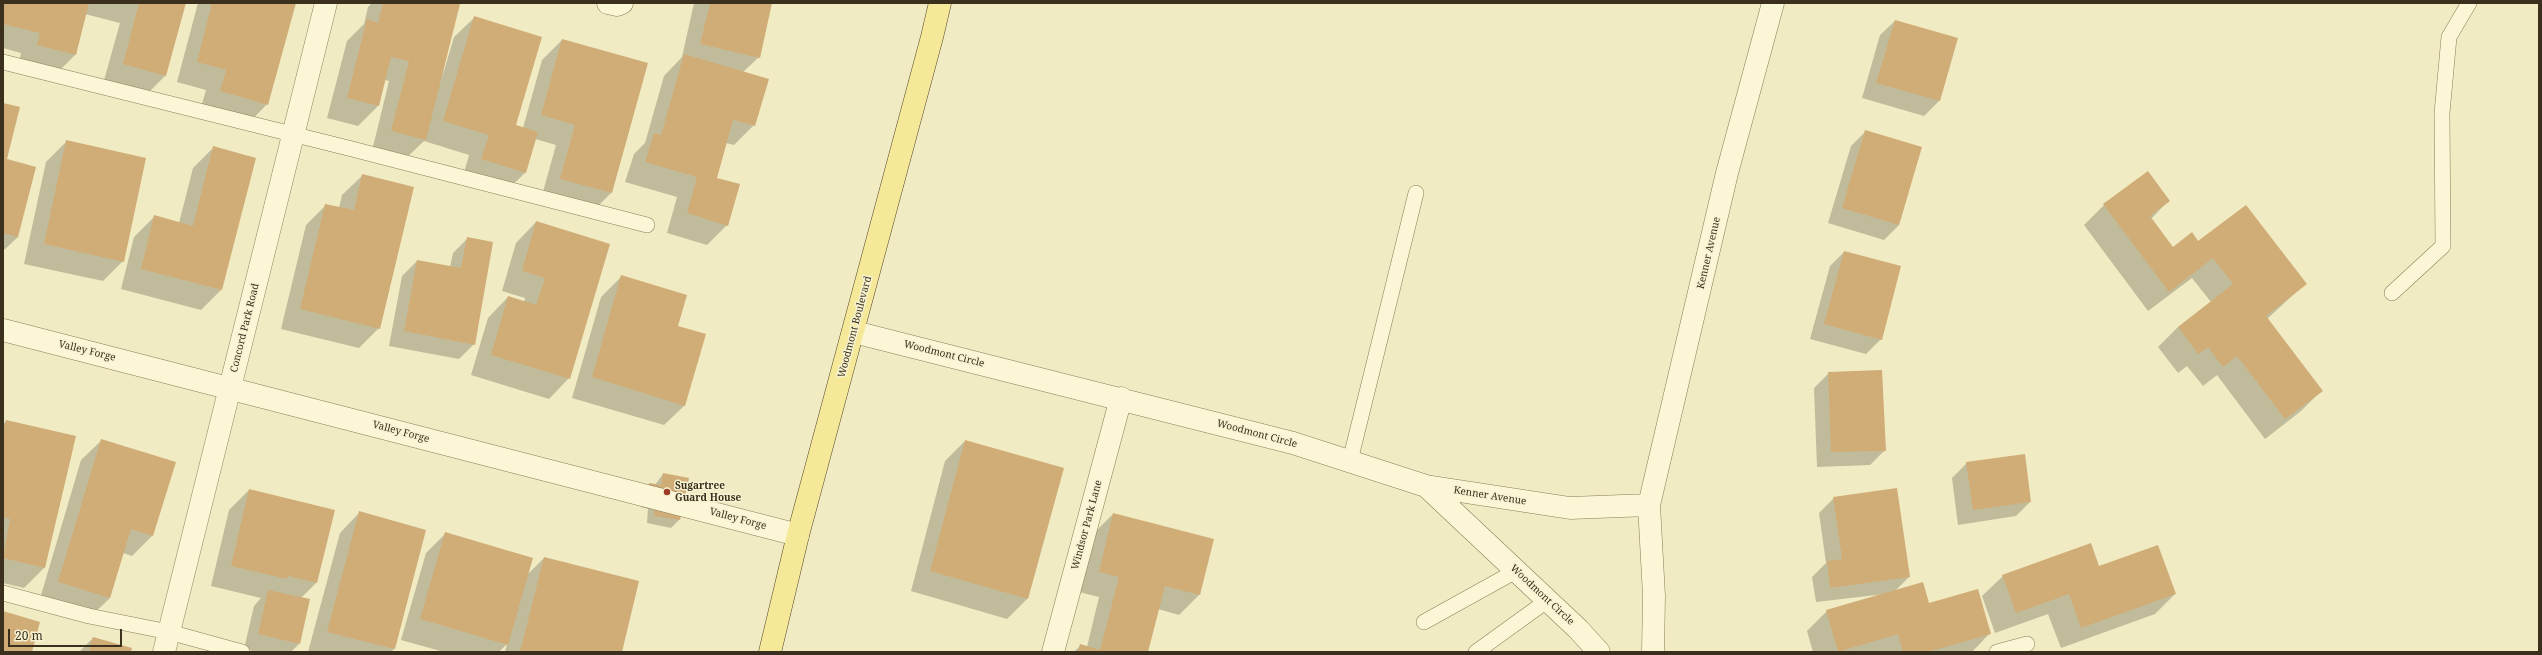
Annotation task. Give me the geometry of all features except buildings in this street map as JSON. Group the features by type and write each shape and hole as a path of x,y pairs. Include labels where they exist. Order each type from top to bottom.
{"main road":[{"name":"Woodmont Boulevard","path":"770,652 798,535 854,332 940,3"}],"street":[{"name":"Concord Park Road","path":"166,642 231,388 326,3"},
{"path":"608,3 617,5 622,3"},
{"name":"Kenner Avenue","path":"1654,652 1654,596 1649,505 1727,173 1773,3"},
{"name":"Valley Forge","path":"3,330 798,535"},
{"name":"Woodmont Circle","path":"854,332 1121,398 1293,443 1426,486 1548,600 1599,652"},
{"name":"Windsor Park Lane","path":"1053,652 1121,398"},
{"name":"Kenner Avenue","path":"1426,486 1570,508 1649,505"}],"lane":[{"path":"2392,292 2443,246 2442,113 2449,37 2469,3"},
{"path":"3,62 293,134 647,225"},
{"path":"1350,461 1416,193"},
{"path":"1424,622 1516,571"},
{"path":"3,593 89,616 166,642 242,652"},
{"path":"1476,652 1548,600"},
{"path":"1997,652 2027,644"}],"place":[{"name":"Sugartree Guard House","path":"667,492"}]}
